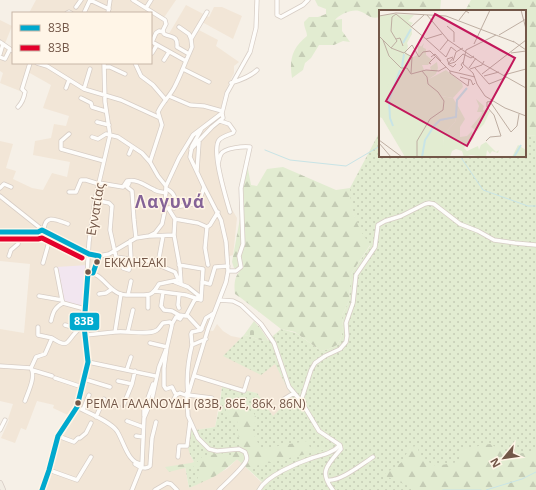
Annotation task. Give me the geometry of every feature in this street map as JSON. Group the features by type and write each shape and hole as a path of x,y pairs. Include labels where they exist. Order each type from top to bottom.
{"main road":[{"path":"0,483 3,490"}],"street":[{"path":"76,7 81,0"},
{"path":"84,12 90,0 109,11 110,0"},
{"path":"133,0 151,12"},
{"path":"146,8 151,0"},
{"path":"191,149 223,118 222,112 225,96 231,83 246,61 254,43 257,0"},
{"path":"277,0 276,12 278,17 298,9 308,0"},
{"path":"191,39 207,12"},
{"path":"152,13 166,21 162,32"},
{"path":"158,117 158,112 169,96 192,48 189,34 179,27"},
{"path":"186,61 152,42 152,40 159,31 162,32 177,39 178,49 189,54"},
{"path":"0,54 2,43 11,50 5,59 0,58"},
{"path":"152,53 157,45"},
{"path":"164,60 169,52"},
{"path":"18,107 22,103 25,92 22,89 30,64"},
{"path":"136,64 141,76 164,97 165,101"},
{"path":"47,65 84,89 121,100 158,117 162,123 150,162"},
{"path":"104,65 124,74"},
{"name":"Εγνατίας","path":"42,490 58,436 77,407 88,362 84,326 84,309 90,239 95,200 110,135 104,96 104,65"},
{"path":"84,89 90,69"},
{"path":"183,69 209,82"},
{"path":"231,83 239,81 257,70"},
{"path":"66,88 69,80"},
{"path":"169,96 190,105 204,106 222,112"},
{"path":"82,98 91,103 92,107 106,111"},
{"path":"166,190 179,158 190,140 197,132 222,112"},
{"path":"220,121 229,124 234,131 233,133 223,137 218,143 216,153 230,212"},
{"path":"97,122 109,125"},
{"path":"183,404 195,376 228,272 226,242 218,212 192,161 191,149 197,135 202,129"},
{"path":"69,134 61,141 60,149 104,160"},
{"path":"92,137 98,139 102,135 118,137 142,154 150,162 161,180 166,190 167,208 160,228 149,236"},
{"path":"197,172 199,142"},
{"path":"129,154 132,147"},
{"path":"218,164 220,155 224,151 250,147 241,188 243,220 243,244 239,256 241,267 236,271 228,272"},
{"path":"69,192 76,192 81,180 126,187 132,192 136,238"},
{"path":"126,187 128,181 131,180 143,183 156,191 166,190 173,193 175,198 174,208"},
{"path":"0,188 4,184 12,187"},
{"path":"167,208 199,203 204,187"},
{"path":"0,196 43,231 89,254 100,256 116,251 136,238 149,236 174,236"},
{"path":"95,200 109,203 112,206 110,230 116,251 116,257 153,262 180,273"},
{"path":"301,401 311,370 315,363 325,356 340,349 346,342 346,319 353,303 356,275 375,247 378,225 381,223 401,216 429,203 434,204 460,224 478,231 494,240 536,245"},
{"path":"167,208 175,219 174,236 180,265 181,283"},
{"path":"208,265 205,248 207,228 218,212"},
{"path":"43,231 46,221 50,219 68,224"},
{"path":"175,219 198,223 207,228"},
{"path":"9,256 11,250 18,244 20,231"},
{"path":"0,232 43,231"},
{"path":"43,263 51,235"},
{"path":"153,262 159,258 164,236"},
{"path":"123,268 127,270 130,268 130,241"},
{"path":"93,272 100,256"},
{"path":"180,265 201,268 208,265 228,266"},
{"path":"202,282 210,284 213,270 217,266"},
{"path":"155,291 186,295 201,300 203,272 201,268"},
{"path":"56,269 62,302"},
{"path":"88,272 93,272 99,275 112,289 121,294 148,295 155,291 160,284 178,280 176,272"},
{"path":"128,295 131,281"},
{"path":"174,281 181,283 197,293 199,296 187,315"},
{"path":"99,294 106,293 112,289"},
{"path":"163,292 161,306 165,310 172,311 176,315 187,315"},
{"path":"115,332 121,294"},
{"path":"148,295 148,308"},
{"path":"179,295 179,308"},
{"path":"39,296 84,309"},
{"path":"219,300 233,301 241,305 265,329 274,343 285,379 294,393 301,401 319,431 340,445"},
{"path":"51,321 55,310 62,302"},
{"path":"128,331 133,310"},
{"path":"202,329 206,318 214,313"},
{"path":"176,315 172,324 167,347 164,368 164,386 166,389 172,386 175,393 178,394 212,398"},
{"path":"187,315 199,328 202,329"},
{"path":"86,335 128,331 151,332 158,330 163,323 168,322 172,324"},
{"path":"65,325 79,330"},
{"path":"38,327 38,335 52,338 64,344 70,341 75,333 84,326"},
{"path":"202,329 192,332 191,334 192,345 187,385 187,410 190,422 198,438 209,449 223,451 239,449 243,451 247,460 219,490"},
{"path":"25,401 31,382 32,369 36,356 45,354 52,338"},
{"path":"192,345 206,339"},
{"path":"150,343 167,347"},
{"path":"144,418 152,399 158,372 167,347"},
{"path":"127,369 131,357"},
{"path":"88,362 155,376"},
{"path":"0,366 32,369 82,387"},
{"path":"124,406 135,371"},
{"path":"132,490 142,466 144,409 155,376 158,372"},
{"path":"195,376 244,391 248,378"},
{"path":"84,379 110,387"},
{"path":"118,381 132,384"},
{"path":"281,401 294,393"},
{"path":"172,401 178,394"},
{"path":"83,410 89,395"},
{"path":"96,417 104,399"},
{"path":"77,407 116,430 132,460 148,468 150,466 152,438 156,422"},
{"path":"0,430 5,420"},
{"path":"127,421 143,427"},
{"path":"178,457 180,446 187,446 190,422"},
{"path":"58,436 74,442 78,438 82,438 91,423"},
{"path":"136,436 143,437"},
{"path":"333,490 327,480 325,468 341,450 340,445"},
{"path":"259,490 263,484 283,470 303,461 333,451 340,445"},
{"path":"49,470 76,480 92,457"},
{"path":"327,480 332,481 340,478 373,457"},
{"path":"155,490 167,483 171,484 177,490"}],"shaded area":[{"path":"36,0 176,0 163,19 165,23 159,33 167,37 186,5 209,17 214,7 222,7 242,16 233,39 202,22 197,29 218,40 216,46 239,62 234,66 234,73 224,94 221,109 215,117 220,122 230,125 233,131 220,137 216,146 225,197 237,218 233,255 226,257 227,271 225,281 207,330 213,331 217,324 223,331 231,336 241,338 224,356 275,363 292,397 273,417 257,393 222,386 215,427 196,430 190,455 194,462 185,467 189,488 227,469 237,459 262,483 256,490 44,490 56,446 72,417 53,408 54,405 37,401 26,430 21,428 15,443 1,438 9,420 8,419 13,404 0,401 0,329 24,333 30,264 0,261 0,141 13,144 6,168 16,171 13,179 32,188 43,190 52,173 67,177 70,162 33,155 35,141 51,138 54,124 66,126 69,116 43,108 51,85 28,72 20,91 0,83 3,73 0,71 0,20 12,26 4,46 12,51 12,64 152,64 152,12 30,12"},
{"path":"88,265 84,306 63,303 56,267"}],"green space":[{"path":"315,0 441,0 440,10 379,10 379,17 376,18 359,11 350,11 343,14 335,20 342,19 342,31 350,42 343,41 334,45 319,45 311,58 305,63 303,70 292,78 291,60 298,45 307,36 304,22 309,17 318,17 326,14 326,9 318,6"},
{"path":"471,0 536,0 536,135 526,136 526,10 466,10"},
{"path":"379,133 379,157 526,157 526,136 536,135 536,490 256,490 262,482 237,459 214,476 189,488 185,466 194,462 188,447 188,422 192,419 196,430 215,427 222,386 257,393 273,416 292,397 275,364 261,375 223,356 244,335 267,341 281,329 296,333 321,351 337,345 340,340 343,331 342,315 349,301 351,274 370,246 358,229 350,203 350,188"},
{"path":"247,164 251,185 257,186 267,169 283,167 336,190 350,188 351,204 355,218 361,232 370,245 351,274 349,301 342,315 343,331 337,345 329,349 321,351 295,332 281,329 235,294 235,282 240,271 234,268 232,262 241,213 244,212 243,187"},
{"path":"254,321 261,329 268,340 267,341 244,335"},
{"path":"226,395 231,395 239,406 253,412 257,419 251,429 261,449 307,441 311,449 336,447 247,468 237,459 213,477 196,482 201,470 192,466 169,472 165,467 197,462 202,457 220,453 231,456 240,448 237,420 228,418 226,412"},
{"path":"490,444 510,454 536,452 536,490 412,490 413,488 383,475 402,462 410,447 418,446 419,457 436,466 458,462 462,449"}],"waterway":[{"path":"265,150 290,160 346,166 379,147"},
{"path":"461,157 483,190 528,206 536,206"},
{"path":"486,490 522,479 536,472"},
{"path":"443,490 481,490"}],"transit line":[{"name":"83Β","path":"0,232 38,232 42,230 89,254 99,256 93,273 88,272 84,326 88,362 77,407 58,436 42,490"},
{"name":"83B","path":"0,239 42,238 82,258"}],"place":[{"name":"ΕΚΚΛΗΣΑΚΙ","path":"97,262"},
{"name":"ΡΕΜΑ ΓΑΛΑΝΟΥΔΗ (83Β, 86Ε, 86Κ, 86Ν)","path":"78,403"}],"district":[{"name":"Λαγυνά","path":"170,201"}]}
